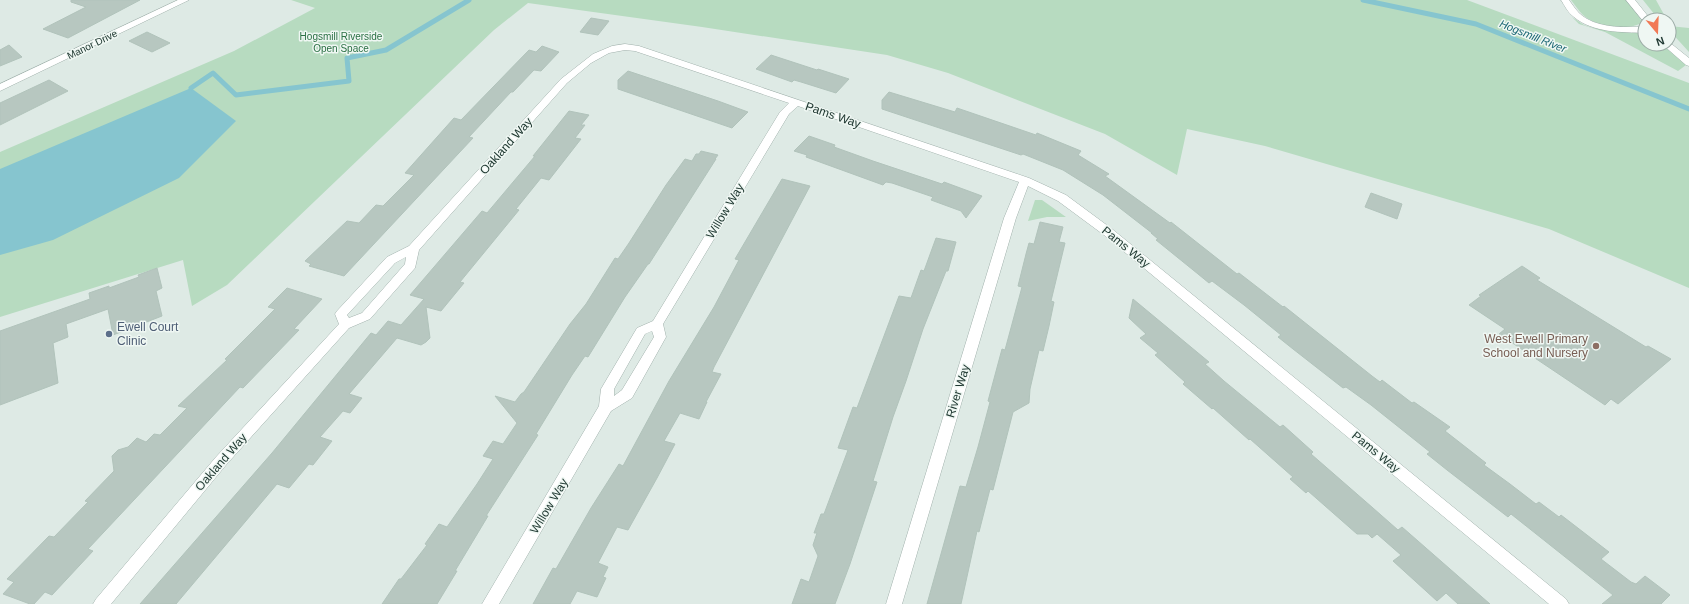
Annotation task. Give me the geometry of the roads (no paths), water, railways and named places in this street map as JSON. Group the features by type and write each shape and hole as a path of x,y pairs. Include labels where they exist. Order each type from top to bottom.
{"street":[{"name":"Manor Drive","path":"0,88 185,0"},
{"path":"1565,0 1576,15 1596,26 1614,29 1637,30"},
{"path":"1630,0 1640,12"},
{"name":"Pams Way","path":"605,50 624,47 636,48 1025,180 1062,198 1086,214 1561,604"},
{"name":"Oakland Way","path":"345,325 341,314 391,260 413,249 564,80 585,62 605,50"},
{"path":"1676,52 1689,63"},
{"name":"Willow Way","path":"490,604 606,407 608,389 641,331 657,324 785,112 797,102"},
{"name":"River Way","path":"894,604 1010,218 1025,180"},
{"name":"Oakland Way","path":"101,604 221,461 345,325 366,316 412,265 413,249"},
{"name":"Willow Way","path":"606,407 627,394 660,337 657,324"}],"water":[{"path":"191,88 236,121 179,178 53,240 0,255 0,169"}],"waterway":[{"path":"191,88 213,73 236,95 349,81 347,58 386,50 469,0"},
{"name":"Hogsmill River","path":"1363,0 1476,24 1689,109"}],"place":[{"name":"Ewell Court Clinic","path":"109,334"},
{"name":"West Ewell Primary School and Nursery","path":"1596,346"}],"park label":[{"name":"Hogsmill Riverside Open Space","path":"341,42"}]}
